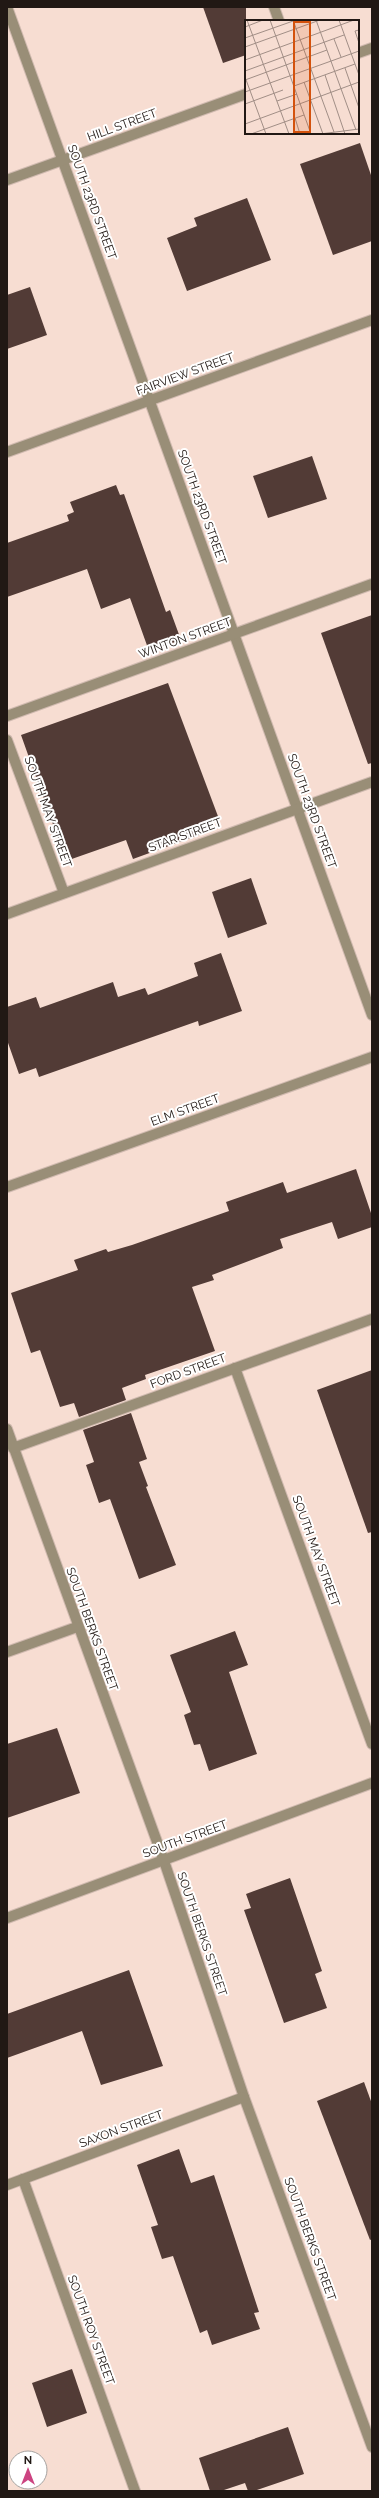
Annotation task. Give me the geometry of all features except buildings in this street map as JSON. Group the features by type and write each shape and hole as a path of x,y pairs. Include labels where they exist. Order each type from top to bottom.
{"street":[{"name":"SOUTH 23RD STREET","path":"7,7 372,1015"},
{"path":"274,7 280,20"},
{"path":"359,53 372,48"},
{"name":"HILL STREET","path":"7,180 245,94"},
{"name":"FAIRVIEW STREET","path":"7,452 372,320"},
{"name":"WINTON STREET","path":"7,716 372,584"},
{"name":"SOUTH MAY STREET","path":"7,740 64,893"},
{"name":"STAR STREET","path":"7,914 372,782"},
{"name":"ELM STREET","path":"7,1187 372,1057"},
{"name":"FORD STREET","path":"13,1448 372,1319"},
{"name":"SOUTH MAY STREET","path":"235,1368 372,1744"},
{"name":"SOUTH BERKS STREET","path":"7,1429 77,1627 164,1861 244,2097 372,2447"},
{"path":"7,1652 77,1627"},
{"name":"SOUTH STREET","path":"7,1918 372,1783"},
{"name":"SAXON STREET","path":"7,2185 244,2097"},
{"name":"SOUTH ROY STREET","path":"23,2179 135,2491"}]}
